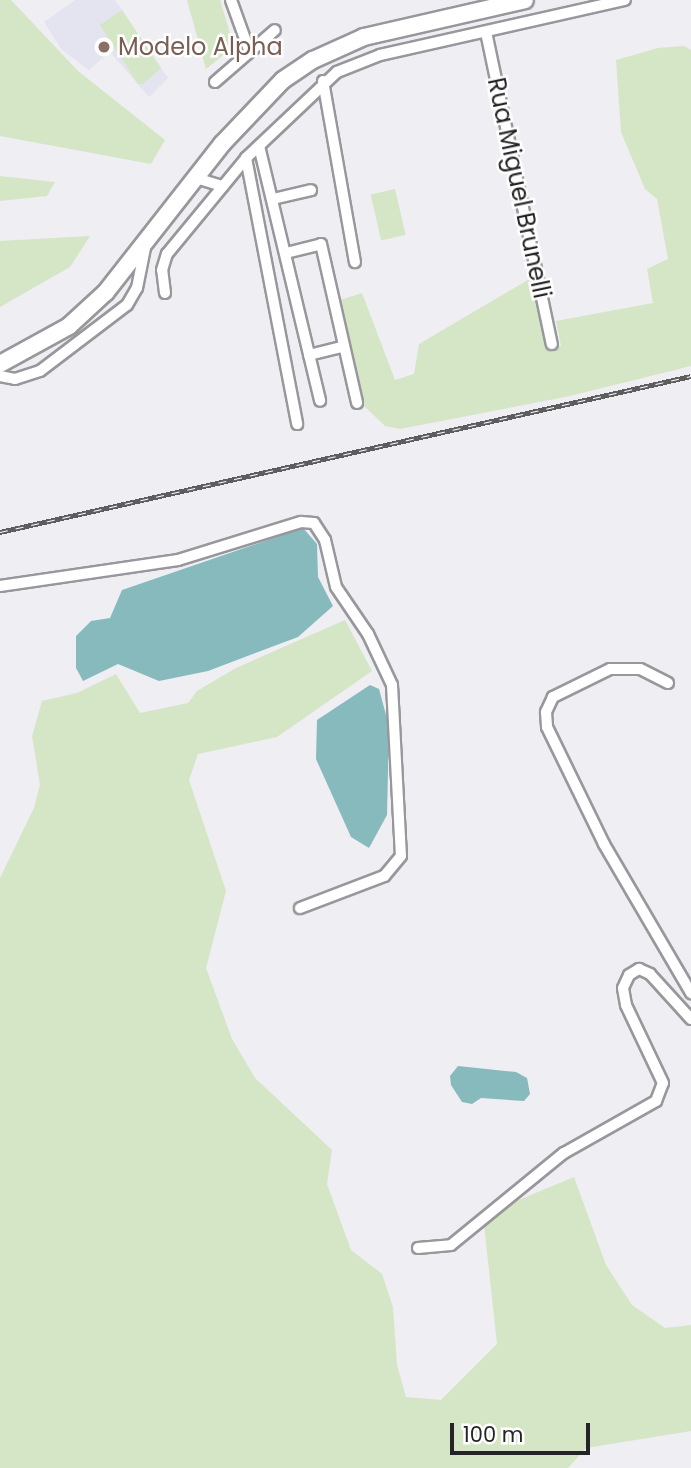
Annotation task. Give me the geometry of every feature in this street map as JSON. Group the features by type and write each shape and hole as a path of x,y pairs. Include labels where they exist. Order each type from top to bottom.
{"main road":[{"path":"0,364 69,326 106,292 145,247 255,105 313,60 383,32 525,0"}],"street":[{"path":"232,0 249,50"},
{"path":"164,293 162,270 167,254 246,158 323,81 380,55 625,0"},
{"path":"215,82 275,30"},
{"name":"Rua Miguel Brunelli","path":"486,32 552,344"},
{"path":"323,81 355,262"},
{"path":"259,146 274,199 320,401"},
{"path":"246,158 297,424"},
{"path":"196,178 223,187"},
{"path":"274,199 311,190"},
{"path":"286,253 321,244 357,403"},
{"path":"0,376 15,379 40,372 127,306 137,288 145,247"},
{"path":"309,355 344,346"},
{"path":"0,586 178,560 301,522 314,523 325,540 336,587 368,634 392,685 401,856 384,876 300,908"},
{"path":"668,683 640,669 610,669 553,697 546,712 547,727 604,844 691,993"},
{"path":"418,1248 451,1245 564,1153 656,1101 663,1083 626,1006 623,988 629,975 639,970 650,974 691,1020"}],"shaded area":[{"name":"Modelo Alpha","path":"75,0 115,0 168,78 149,97 110,52 89,70 62,50 44,22"}],"green space":[{"path":"0,0 11,0 78,71 165,140 151,164 0,136"},
{"path":"187,0 220,0 232,40 231,49 206,69"},
{"path":"122,10 161,68 143,84 138,84 100,25"},
{"path":"684,46 691,50 691,366 570,396 400,429 385,426 362,404 340,300 362,293 395,380 414,374 419,344 533,277 547,350 561,346 556,321 653,303 647,269 668,259 657,199 645,189 621,132 616,60 658,48"},
{"path":"0,176 55,182 47,196 0,201"},
{"path":"395,189 406,235 381,240 371,195"},
{"path":"90,236 70,267 0,307 0,241"},
{"path":"345,620 372,671 277,737 198,754 189,780 226,891 206,968 232,1039 255,1078 332,1150 327,1184 351,1250 382,1274 393,1307 397,1365 406,1397 441,1400 497,1344 483,1215 574,1177 606,1265 632,1305 665,1328 691,1325 691,1431 586,1448 568,1468 0,1468 0,878 34,808 40,785 32,736 42,701 77,693 116,674 140,713 188,703 197,691 236,668"}],"water":[{"path":"303,528 317,544 318,577 333,606 298,637 208,671 159,681 118,664 83,681 76,668 76,636 91,621 110,618 122,590"},
{"path":"370,685 379,689 389,726 387,815 369,848 351,837 316,759 317,720"},
{"path":"458,1066 516,1072 527,1078 530,1094 524,1101 481,1098 472,1104 462,1102 451,1085 450,1076"}],"railway":[{"path":"0,532 691,376"}],"place":[{"name":"Modelo Alpha","path":"104,47"}]}
